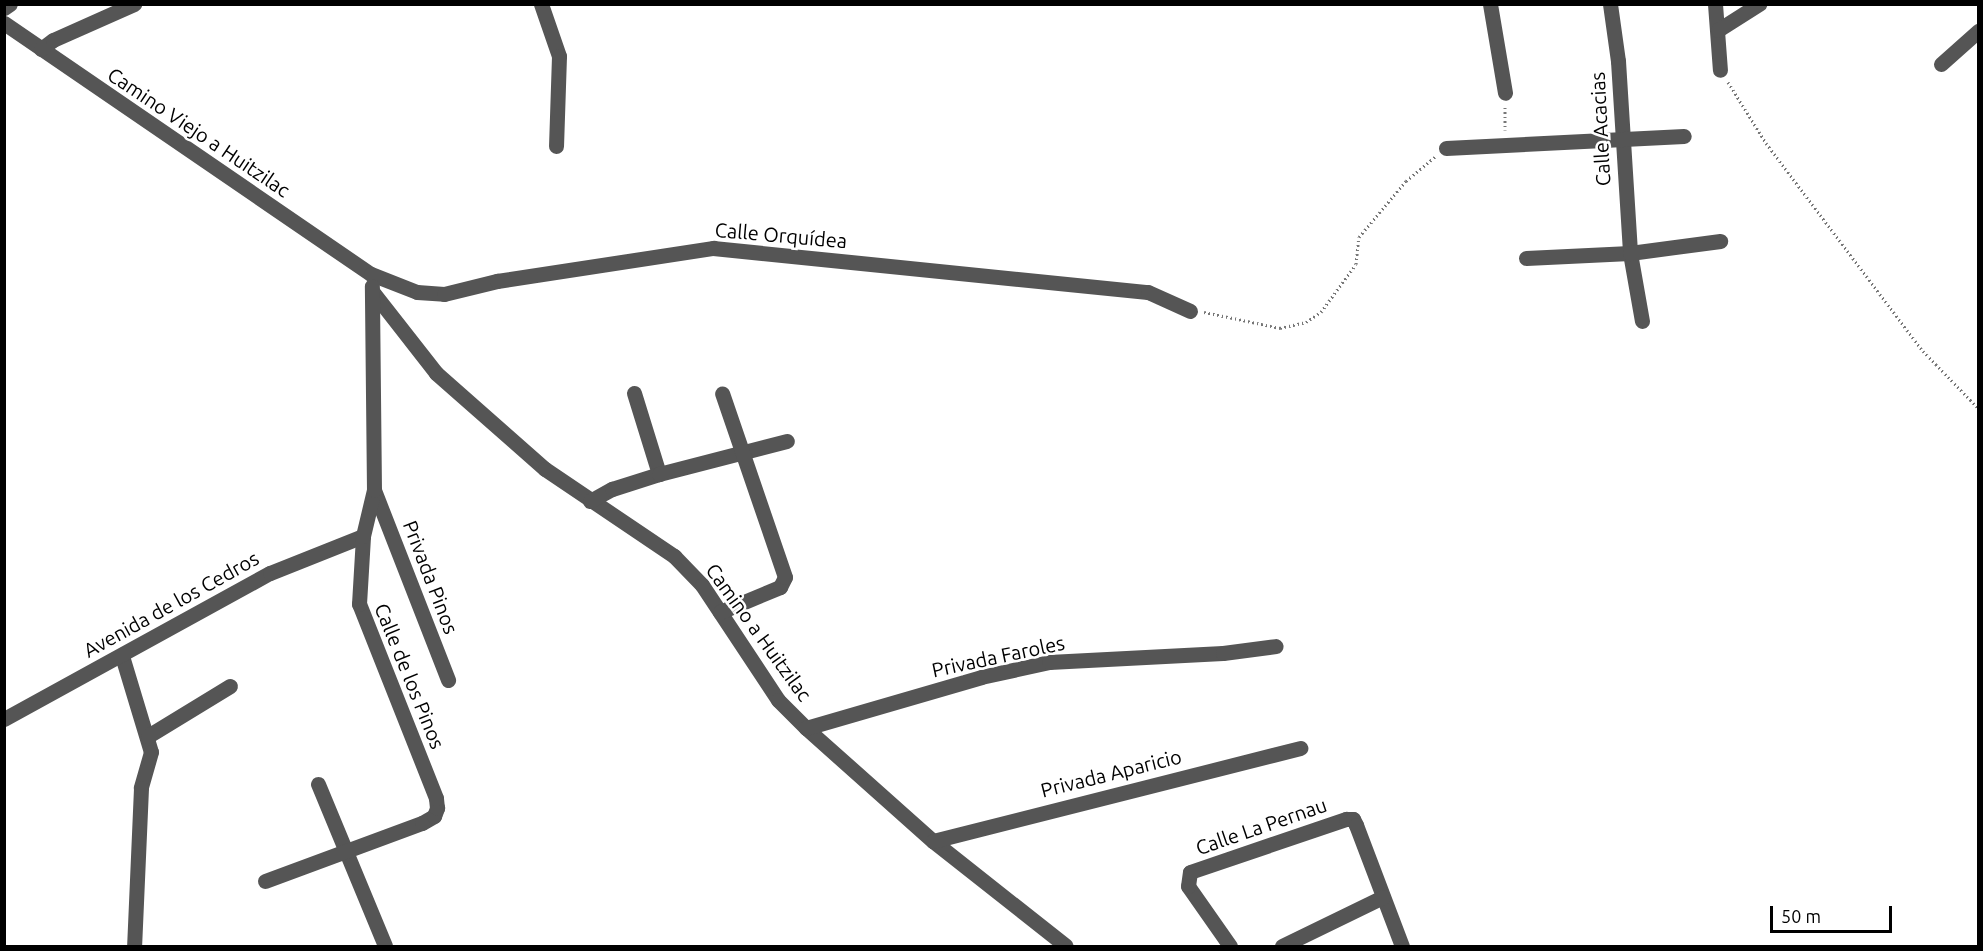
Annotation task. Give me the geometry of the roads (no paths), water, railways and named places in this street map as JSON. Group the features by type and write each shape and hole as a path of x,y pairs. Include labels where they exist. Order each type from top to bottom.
{"street":[{"path":"4,8 10,4"},
{"path":"41,49 53,40 134,4"},
{"path":"541,4 559,56 556,146"},
{"path":"1490,4 1505,93"},
{"name":"Calle Acacias","path":"1610,4 1618,61 1620,139 1630,253 1642,321"},
{"path":"1715,4 1720,70"},
{"path":"1718,30 1759,4"},
{"name":"Camino Viejo a Huitzilac","path":"4,23 371,274"},
{"path":"1941,64 1978,31"},
{"path":"1446,148 1506,147 1684,136"},
{"path":"1526,258 1630,253 1720,241"},
{"name":"Calle Orquídea","path":"371,274 417,292 444,294 497,281 713,248 1148,292 1190,311"},
{"name":"Calle de los Pinos","path":"346,850 422,823 434,816 437,808 436,798 360,614 357,577 363,536 374,490 371,274"},
{"name":"Camino a Huitzilac","path":"372,291 436,373 545,469 674,556 720,612 778,700 806,728 933,841 1066,946"},
{"path":"634,393 659,474"},
{"path":"720,612 784,582 722,393"},
{"path":"590,501 612,489 659,474 741,450 787,441"},
{"name":"Privada Pinos","path":"374,490 448,680"},
{"name":"Avenida de los Cedros","path":"4,719 270,573 363,536"},
{"name":"Privada Faroles","path":"806,728 981,677 1049,662 1222,653 1276,646"},
{"path":"122,656 151,752 141,788 132,926 134,946"},
{"path":"148,736 230,686"},
{"name":"Privada Aparicio","path":"933,841 1300,748"},
{"path":"318,784 385,946"},
{"name":"Calle La Pernau","path":"1230,946 1187,878 1190,872 1353,819 1383,897"},
{"path":"265,881 346,850"},
{"path":"1282,946 1383,897 1402,946"}]}
